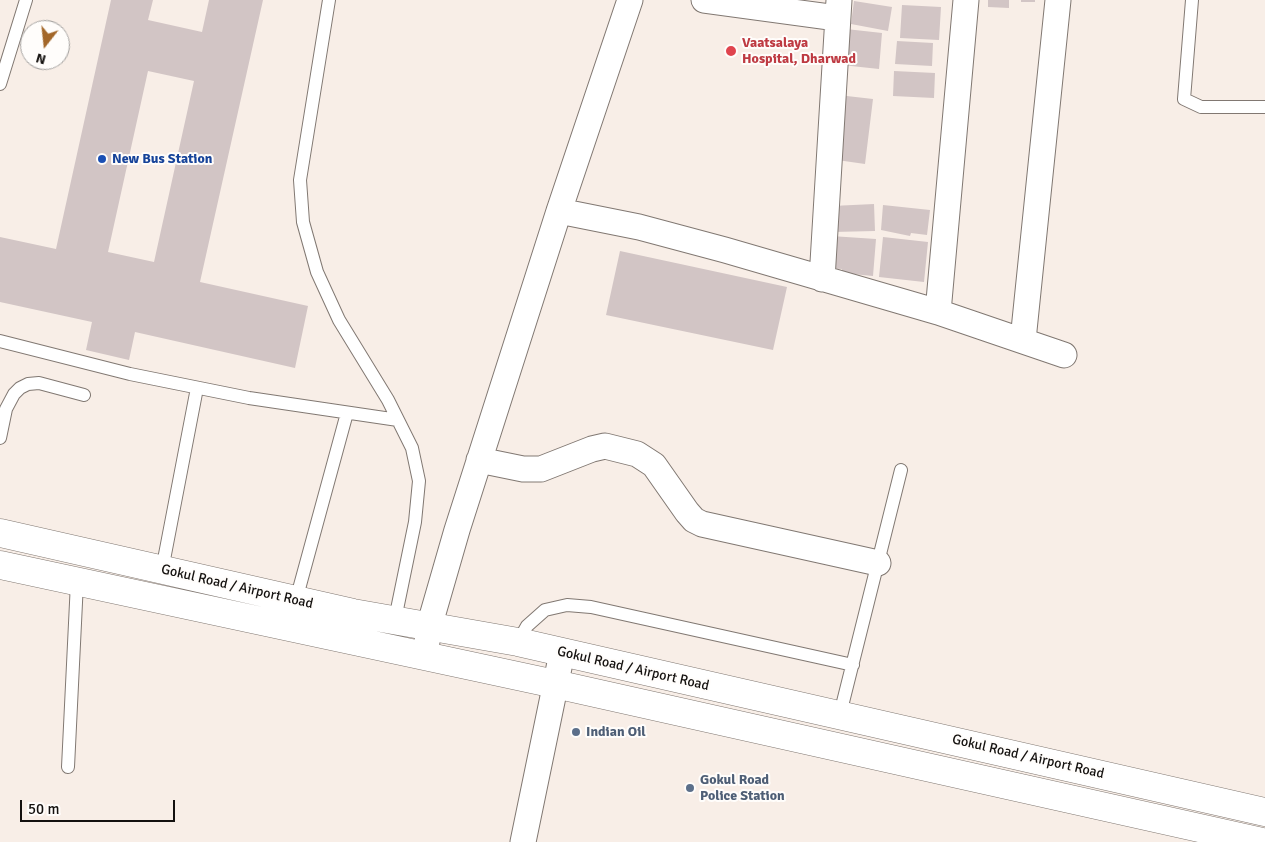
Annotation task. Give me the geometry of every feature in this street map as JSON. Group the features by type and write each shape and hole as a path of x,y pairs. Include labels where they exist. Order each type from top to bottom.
{"main road":[{"name":"Gokul Road / Airport Road","path":"0,533 395,621 518,642 1265,812"},
{"name":"Gokul Road / Airport Road","path":"0,565 555,684 1262,842"}],"street":[{"path":"425,656 429,627 480,460 559,211 630,0"},
{"path":"704,0 838,9 822,279"},
{"path":"938,312 966,0"},
{"path":"1023,340 1058,0"},
{"path":"559,211 639,227 716,247 938,312 1064,355"},
{"path":"480,460 523,469 541,468 605,446 637,454 654,465 687,512 694,520 702,524 878,563"},
{"path":"523,842 562,653"}],"lane":[{"path":"0,84 26,0"},
{"path":"328,0 300,180 303,222 317,272 339,320 398,420 412,448 419,481 415,522 388,649"},
{"path":"1192,0 1184,99 1200,106 1265,107"},
{"path":"0,341 130,374 198,388 250,398 398,420"},
{"path":"0,438 6,409 14,394 20,388 28,384 39,383 84,394"},
{"path":"162,570 198,388"},
{"path":"296,600 347,413"},
{"path":"840,714 901,470"},
{"path":"68,767 77,582"},
{"path":"518,642 527,626 544,610 567,605 591,606 852,665"}],"building":[{"name":"New Bus Station","path":"111,0 153,0 148,20 202,32 209,0 263,0 200,282 308,306 295,368 135,332 129,360 86,350 92,322 0,302 0,237 56,249","holes":["148,71 194,81 154,262 108,252"]},
{"path":"988,0 1009,0 1009,8 988,7"},
{"path":"1021,0 1035,0 1035,2 1021,2"},
{"path":"854,1 892,7 888,31 851,24"},
{"path":"902,5 941,7 939,40 900,38"},
{"path":"846,29 882,33 879,69 842,65"},
{"path":"897,41 933,43 932,66 895,64"},
{"path":"894,71 935,73 934,98 893,96"},
{"path":"838,95 873,99 865,164 830,159"},
{"path":"874,204 875,231 833,232 832,206"},
{"path":"883,205 930,210 927,235 911,233 910,236 881,230"},
{"path":"831,236 876,239 873,276 842,273 842,269 828,268"},
{"path":"883,237 928,242 924,282 879,277"},
{"path":"620,251 787,287 773,350 606,315"}],"place":[{"name":"Vaatsalaya Hospital, Dharwad","path":"731,51"},
{"name":"New Bus Station","path":"102,159"},
{"name":"Indian Oil","path":"576,732"},
{"name":"Gokul Road Police Station","path":"690,788"}]}
